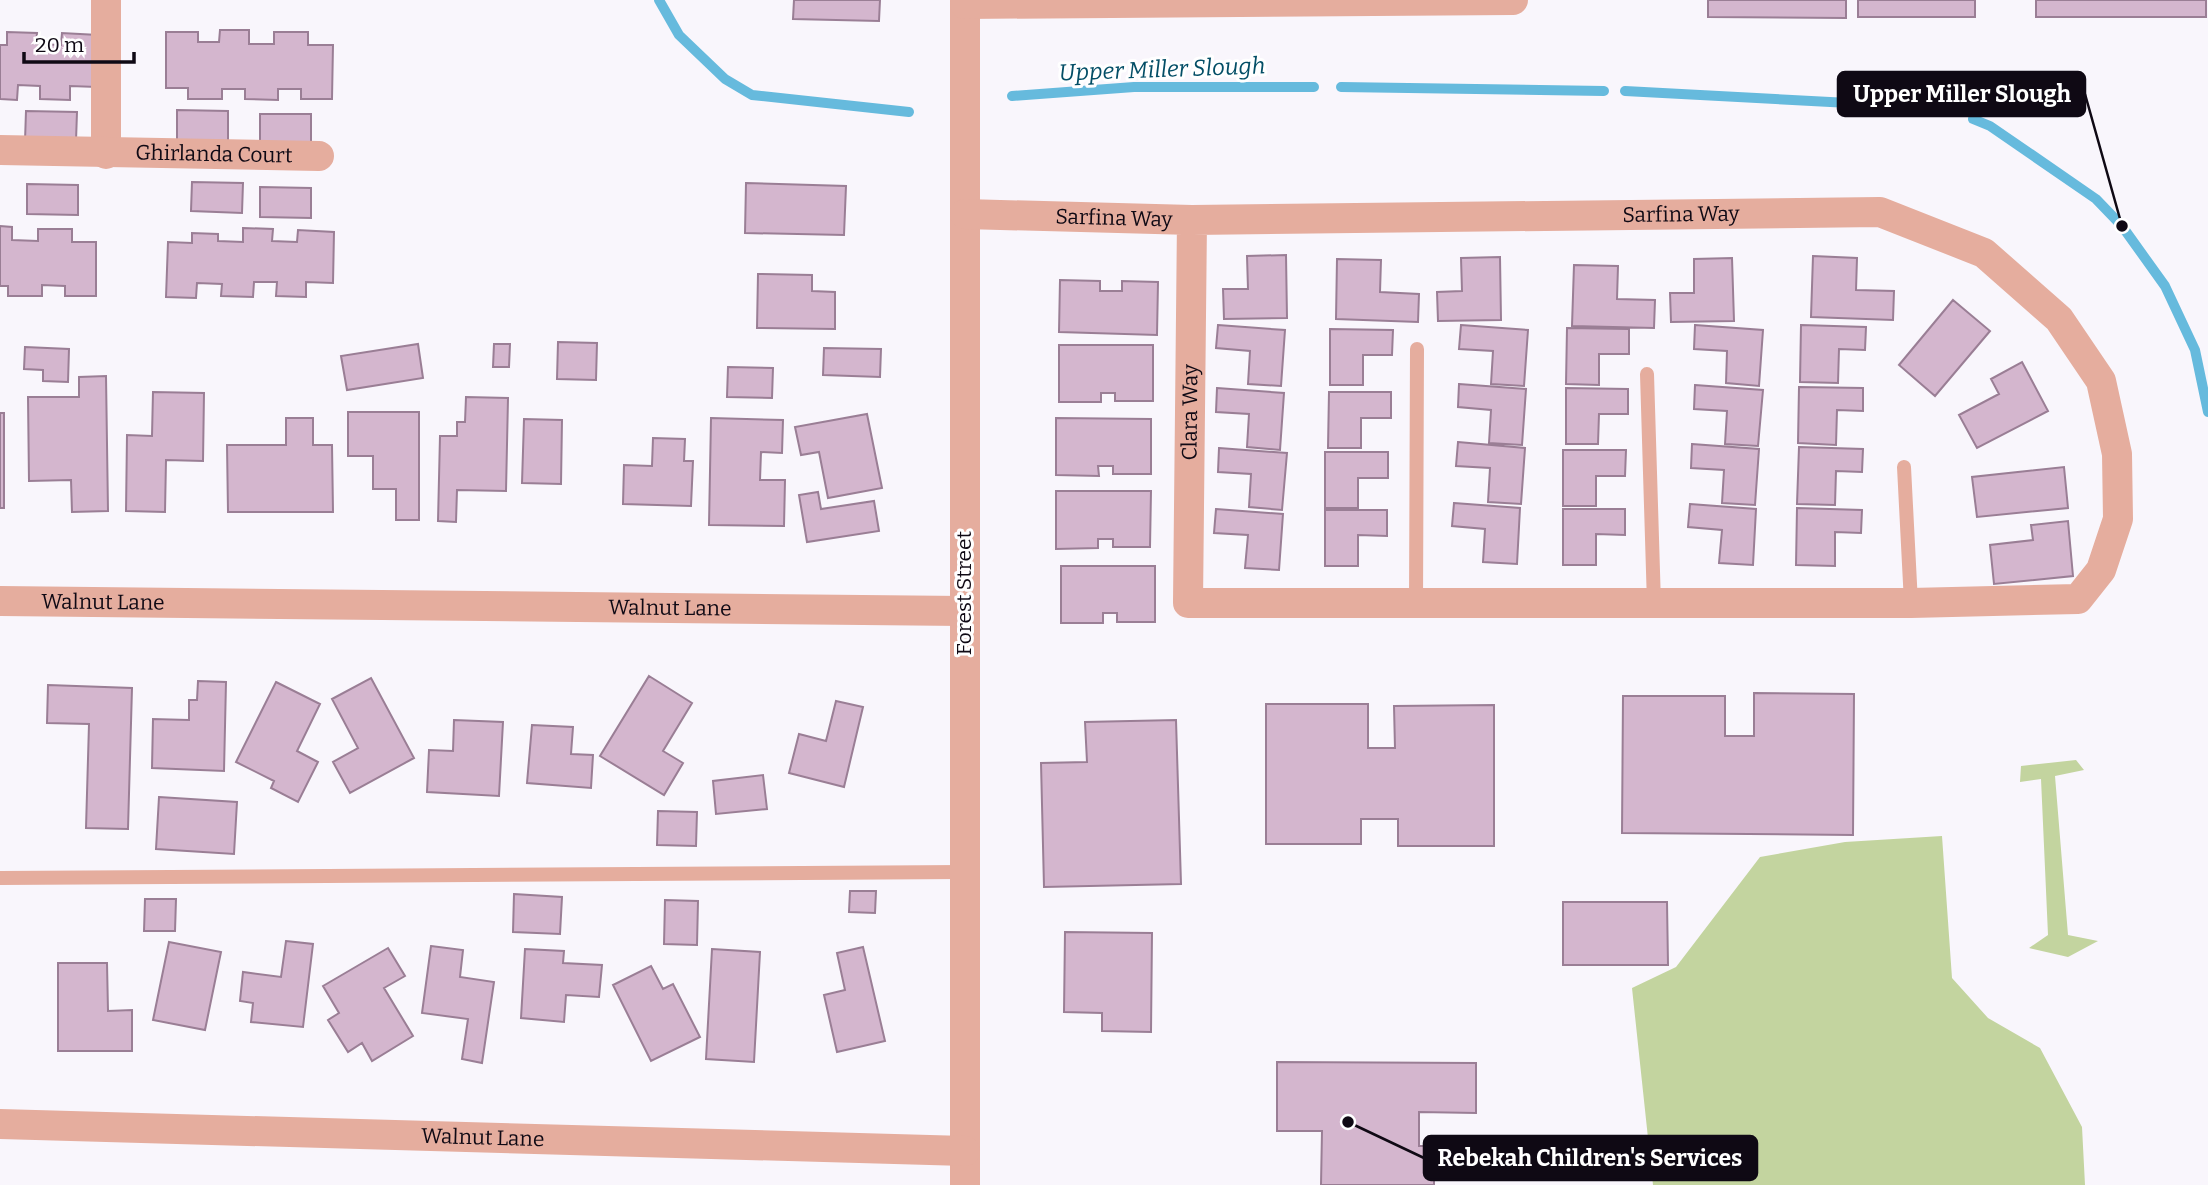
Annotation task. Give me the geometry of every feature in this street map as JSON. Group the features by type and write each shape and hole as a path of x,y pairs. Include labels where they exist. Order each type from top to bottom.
{"street":[{"name":"Ghirlanda Court","path":"106,0 106,154"},
{"path":"965,2 1513,0"},
{"name":"Forest Street","path":"965,2 965,1185"},
{"name":"Ghirlanda Court","path":"0,150 319,156"},
{"name":"Sarfina Way","path":"965,214 1192,220 1880,212 1984,253 2059,319 2101,382 2117,454 2118,519 2101,570 2078,599 1912,603"},
{"name":"Clara Way","path":"1192,220 1188,603 1416,604"},
{"name":"Walnut Lane","path":"0,601 963,611"},
{"path":"1416,604 1912,603"},
{"name":"Walnut Lane","path":"0,1124 965,1152"}],"lane":[{"path":"1416,604 1417,349"},
{"path":"1647,374 1654,604"},
{"path":"1904,467 1912,603"},
{"path":"0,878 963,872"}],"green space":[{"path":"2076,760 2084,770 2055,776 2068,935 2098,941 2068,957 2029,948 2048,935 2041,779 2020,782 2021,766"},
{"path":"1942,836 1952,978 1988,1018 2040,1048 2082,1127 2085,1185 1653,1185 1632,988 1676,967 1760,857 1845,842"}],"building":[{"path":"794,0 880,0 879,21 793,19"},
{"path":"1708,0 1846,0 1846,18 1708,17"},
{"path":"1858,0 1975,0 1975,17 1858,17"},
{"path":"2036,0 2206,0 2206,17 2036,17"},
{"path":"220,30 249,30 249,44 274,44 274,32 308,32 308,45 333,45 332,99 301,99 301,89 278,89 278,100 245,99 245,89 222,89 222,99 188,99 188,88 166,88 166,32 198,32 198,42 219,42"},
{"path":"7,32 37,33 36,44 61,45 62,33 98,35 97,87 70,86 70,100 40,99 40,86 18,85 17,100 0,99 0,45 7,45"},
{"path":"177,110 228,111 228,141 177,140"},
{"path":"26,111 77,112 76,141 25,141"},
{"path":"260,114 311,114 311,144 260,143"},
{"path":"192,182 243,183 242,213 191,211"},
{"path":"746,183 846,186 844,235 745,233"},
{"path":"27,184 78,185 78,215 27,214"},
{"path":"260,187 311,188 311,218 260,217"},
{"path":"0,226 12,227 12,240 38,241 38,229 72,229 72,242 96,242 96,296 65,296 65,286 42,285 42,296 8,296 8,286 0,286"},
{"path":"243,228 273,229 272,241 297,242 298,230 334,232 333,283 306,282 306,297 276,296 277,282 254,282 253,297 221,296 222,284 197,283 196,298 166,297 168,242 192,243 192,233 218,234 218,241 243,242"},
{"path":"1286,255 1287,318 1224,319 1223,289 1248,289 1247,256"},
{"path":"1813,256 1857,258 1856,290 1894,291 1893,320 1811,317"},
{"path":"1500,257 1501,320 1438,321 1437,292 1462,291 1461,258"},
{"path":"1732,258 1734,321 1671,322 1670,293 1694,293 1694,259"},
{"path":"1337,259 1381,260 1380,292 1419,294 1418,322 1336,319"},
{"path":"1574,265 1618,266 1617,299 1655,300 1654,328 1572,326"},
{"path":"758,274 812,275 812,291 835,292 835,329 757,328"},
{"path":"1060,280 1100,281 1100,291 1122,291 1122,281 1158,282 1157,335 1059,332"},
{"path":"1953,300 1990,331 1935,396 1899,365"},
{"path":"1218,325 1285,330 1281,386 1248,384 1250,351 1216,348"},
{"path":"1461,325 1528,330 1524,386 1491,384 1493,351 1459,349"},
{"path":"1695,325 1763,330 1759,386 1726,383 1727,351 1694,349"},
{"path":"1801,325 1866,327 1865,350 1839,349 1838,383 1800,382"},
{"path":"1567,328 1629,329 1629,354 1599,354 1599,385 1566,384"},
{"path":"1330,329 1393,330 1392,355 1363,355 1363,385 1330,385"},
{"path":"558,342 597,343 596,380 557,379"},
{"path":"418,344 423,378 347,390 341,356"},
{"path":"494,344 510,344 509,367 493,367"},
{"path":"1059,345 1153,345 1153,401 1115,401 1115,393 1101,393 1101,402 1059,402"},
{"path":"25,347 69,349 68,382 43,381 43,370 24,369"},
{"path":"824,348 881,349 880,377 823,375"},
{"path":"2022,362 2048,411 1977,448 1959,415 1999,394 1991,379"},
{"path":"728,367 773,368 772,398 727,397"},
{"path":"106,376 108,511 72,512 71,480 29,481 28,397 79,397 79,377"},
{"path":"1459,384 1526,389 1522,445 1489,443 1491,410 1458,407"},
{"path":"1695,385 1763,390 1758,446 1725,444 1727,411 1694,409"},
{"path":"1799,387 1863,388 1863,411 1837,410 1836,445 1798,443"},
{"path":"1217,388 1284,393 1280,450 1247,447 1249,414 1216,412"},
{"path":"1566,388 1628,389 1628,414 1599,414 1598,444 1566,444"},
{"path":"153,392 204,393 203,461 166,460 165,512 126,511 127,435 152,436"},
{"path":"1329,392 1391,392 1391,418 1361,418 1361,448 1328,448"},
{"path":"466,397 508,398 506,491 457,490 456,522 438,521 440,436 457,436 457,422 465,422"},
{"path":"348,412 419,412 419,520 396,520 396,489 373,489 373,456 348,456"},
{"path":"0,413 4,413 4,508 0,508"},
{"path":"867,414 882,488 828,498 819,452 801,455 795,427"},
{"path":"286,418 313,418 313,445 332,445 333,512 228,512 227,445 286,445"},
{"path":"711,418 783,420 782,453 761,452 760,480 785,480 784,526 709,525"},
{"path":"1056,418 1151,419 1151,474 1113,474 1113,466 1098,466 1099,476 1056,475"},
{"path":"524,419 562,420 561,484 522,483"},
{"path":"653,438 685,439 684,461 693,461 691,506 623,504 624,465 652,466"},
{"path":"1458,442 1525,448 1521,504 1488,502 1490,468 1456,466"},
{"path":"1692,444 1759,449 1755,505 1722,503 1724,470 1691,468"},
{"path":"1799,447 1863,449 1862,472 1836,471 1835,505 1797,504"},
{"path":"1219,448 1287,453 1282,510 1249,507 1251,474 1218,472"},
{"path":"1563,450 1626,450 1625,476 1596,476 1596,506 1563,506"},
{"path":"1325,452 1388,452 1388,478 1358,478 1358,508 1325,508"},
{"path":"2064,467 2068,508 1977,517 1972,477"},
{"path":"1056,491 1151,491 1150,547 1113,547 1113,539 1098,539 1098,548 1056,549"},
{"path":"818,492 821,509 874,501 879,531 807,542 799,495"},
{"path":"1454,503 1520,508 1517,564 1483,562 1485,529 1452,526"},
{"path":"1690,504 1756,509 1753,565 1719,563 1722,530 1688,527"},
{"path":"1797,508 1862,510 1861,533 1835,532 1835,566 1796,565"},
{"path":"1216,509 1283,514 1279,570 1245,568 1248,535 1214,533"},
{"path":"1563,509 1625,509 1625,535 1596,534 1596,565 1563,565"},
{"path":"1325,510 1387,510 1387,536 1358,535 1358,566 1325,566"},
{"path":"2068,521 2073,576 1994,584 1990,545 2033,540 2031,525"},
{"path":"1061,566 1155,566 1155,622 1117,622 1117,613 1103,613 1103,623 1061,623"},
{"path":"649,676 692,703 663,751 683,763 664,795 600,756"},
{"path":"371,678 414,758 350,793 333,762 358,748 332,699"},
{"path":"198,681 226,682 224,771 152,768 153,719 189,720 189,700 197,700"},
{"path":"276,682 320,704 297,751 318,762 298,802 271,788 274,781 236,762"},
{"path":"48,685 132,688 128,829 86,828 89,724 47,723"},
{"path":"1754,693 1854,694 1853,835 1622,833 1623,696 1725,696 1725,736 1754,736"},
{"path":"836,701 863,707 844,787 789,773 799,734 826,741"},
{"path":"1266,704 1368,704 1368,748 1395,748 1394,706 1494,705 1494,846 1398,846 1398,819 1361,819 1361,844 1266,844"},
{"path":"454,720 503,722 499,796 427,792 429,750 453,751"},
{"path":"1176,720 1181,884 1044,887 1041,763 1087,762 1085,722"},
{"path":"532,725 573,727 571,754 593,755 591,788 527,783"},
{"path":"763,775 767,809 716,814 713,781"},
{"path":"159,797 237,802 234,854 156,849"},
{"path":"658,811 697,812 696,846 657,845"},
{"path":"850,891 876,891 875,913 849,912"},
{"path":"514,894 562,897 560,934 513,932"},
{"path":"145,899 176,899 175,931 144,931"},
{"path":"665,900 698,901 697,945 664,944"},
{"path":"1563,902 1667,902 1668,965 1563,965"},
{"path":"1065,932 1152,933 1151,1032 1102,1031 1102,1013 1064,1012"},
{"path":"286,941 313,944 303,1027 251,1022 253,1003 240,1001 243,972 281,977"},
{"path":"169,942 221,952 205,1030 153,1020"},
{"path":"431,946 463,950 460,977 494,982 482,1063 462,1059 468,1019 422,1013"},
{"path":"863,947 885,1041 837,1052 824,995 845,990 837,953"},
{"path":"388,948 405,976 384,988 413,1036 372,1061 362,1043 348,1052 328,1020 339,1013 323,986"},
{"path":"525,949 564,951 563,963 602,965 599,997 566,995 564,1022 521,1018"},
{"path":"712,949 760,952 754,1062 706,1059"},
{"path":"58,963 107,963 108,1011 132,1010 132,1051 58,1051"},
{"path":"651,966 663,989 673,984 700,1037 651,1061 613,985"},
{"path":"1277,1062 1476,1063 1476,1113 1419,1112 1419,1146 1434,1146 1434,1185 1321,1185 1322,1131 1277,1131"}],"waterway":[{"name":"Upper Miller Slough","path":"659,0 679,35 725,79 752,95 909,112"},
{"name":"Upper Miller Slough","path":"1012,96 1134,87 1314,87"},
{"name":"Upper Miller Slough","path":"1341,87 1604,91"},
{"name":"Upper Miller Slough","path":"1625,91 1944,108"},
{"name":"Upper Miller Slough","path":"1973,119 1990,126 2096,199 2122,226 2165,286 2195,350 2208,412"}],"place":[{"name":"Upper Miller Slough","path":"2122,226"},
{"name":"Rebekah Children's Services","path":"1348,1122"}]}
